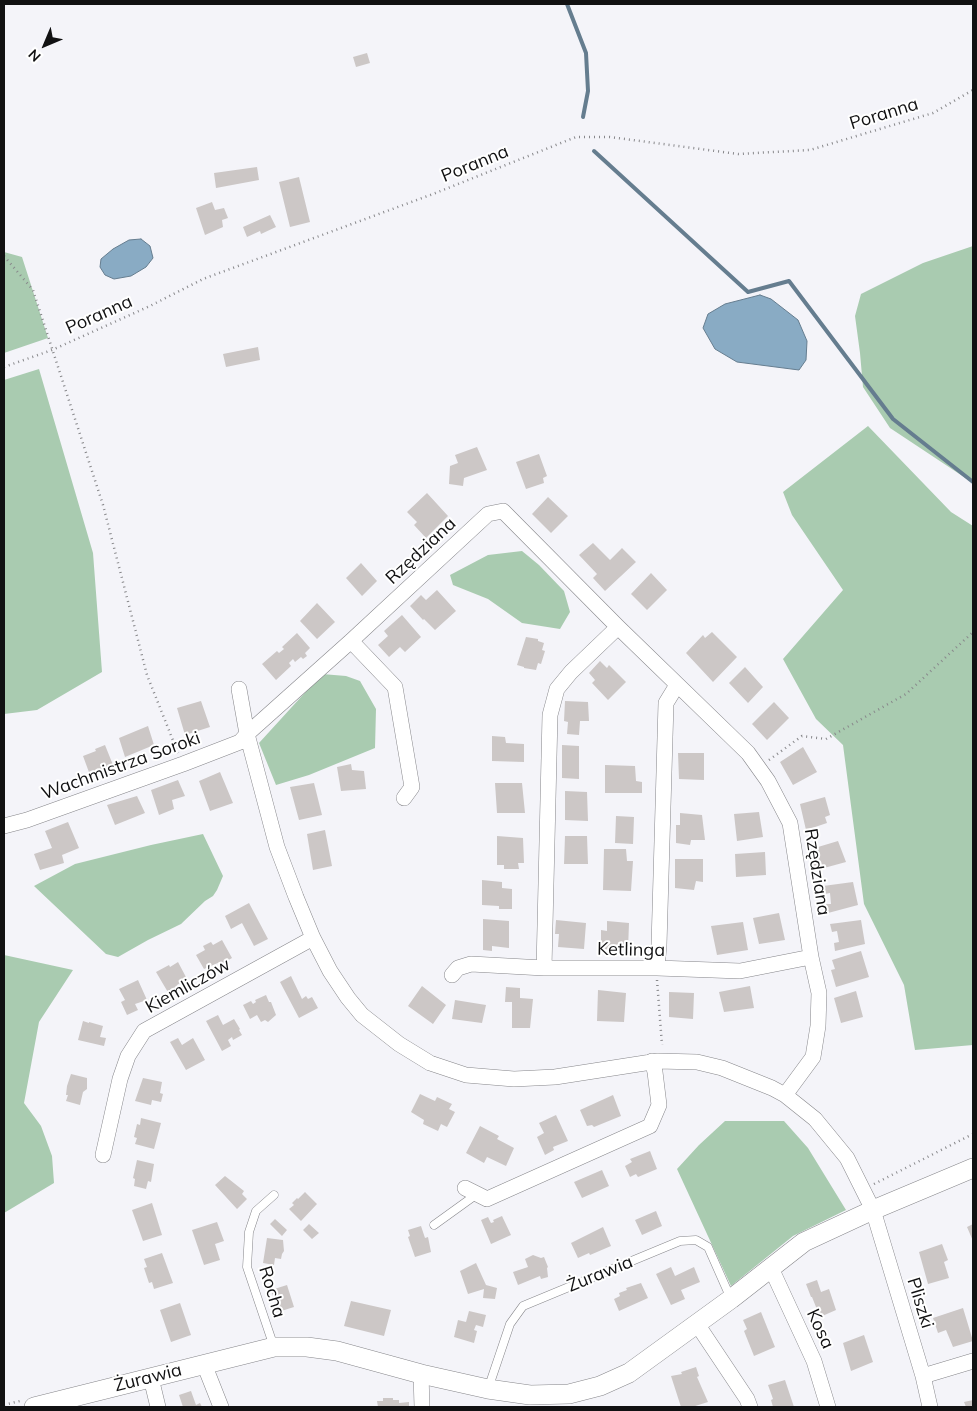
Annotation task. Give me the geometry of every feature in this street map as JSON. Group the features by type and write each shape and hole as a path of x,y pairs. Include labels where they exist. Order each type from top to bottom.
{"street":[{"name":"Rzędziana","path":"247,734 488,514 503,511 618,627 748,753 768,781 790,823 811,956 820,992 818,1026 813,1057 785,1095"},
{"path":"544,968 550,715 556,689 618,627"},
{"path":"351,641 395,687 412,787 404,798"},
{"path":"657,968 666,703 678,685"},
{"name":"Pliszki","path":"238,689 247,734 277,847 313,938 330,971 362,1015 399,1044 430,1063 466,1074 514,1079 555,1077 652,1061 697,1062 722,1068 785,1095 815,1119 847,1158 873,1210 923,1376 930,1407"},
{"name":"Wachmistrza Soroki","path":"4,826 27,820 182,764 240,742 247,734"},
{"name":"Kiemliczów","path":"103,1155 120,1079 128,1056 144,1032 313,938"},
{"name":"Ketlinga","path":"452,975 458,968 471,964 544,968 657,968 740,971 811,956"},
{"path":"476,1194 650,1126 658,1105 652,1061"},
{"name":"Żurawia","path":"28,1404 151,1378 274,1347 307,1347 337,1351 421,1374 488,1389 570,1401 629,1373 697,1324 804,1242 873,1210 973,1168"},
{"name":"Kosa","path":"771,1268 814,1361 828,1407"},
{"path":"697,1324 747,1399 750,1407"},
{"path":"923,1376 973,1362"},
{"name":"Żurawia","path":"204,1364 221,1407"},
{"path":"421,1374 422,1407"},
{"path":"151,1378 158,1407"}],"lane":[{"path":"434,1225 476,1194"},
{"name":"Rocha","path":"274,1195 256,1211 249,1232 247,1267 274,1347"},
{"name":"Żurawia","path":"488,1389 510,1324 523,1306 680,1241 696,1240 708,1247 730,1299"}],"path":[{"name":"Poranna","path":"4,367 52,350 150,306 203,278 433,194 576,137 610,137 738,154 810,150 933,113 973,90"},
{"path":"4,256 33,290 103,505 147,675 182,764"},
{"path":"759,768 802,736 826,739 906,694 973,632"},
{"path":"657,968 662,1045"},
{"path":"869,1187 973,1134"},
{"path":"4,1405 28,1404"}],"green space":[{"path":"973,246 973,483 890,428 863,387 855,316 861,294 923,263"},
{"path":"4,252 22,257 48,338 4,353"},
{"path":"39,369 93,553 102,672 37,710 4,714 4,380"},
{"path":"868,426 951,512 973,526 973,1045 915,1050 904,985 864,904 843,745 816,719 783,659 843,590 792,515 783,492"},
{"path":"522,551 539,565 564,591 570,612 560,629 522,623 488,599 453,585 450,575 488,555"},
{"path":"322,674 346,676 360,681 376,709 375,748 309,775 276,785 259,743"},
{"path":"203,834 223,876 213,896 205,901 181,924 118,957 106,954 34,886 75,864"},
{"path":"4,955 73,970 39,1022 24,1103 41,1126 52,1156 54,1183 4,1213"},
{"path":"725,1121 784,1121 808,1148 846,1210 793,1236 731,1286 677,1169"}],"water":[{"path":"141,239 150,246 153,258 146,267 131,276 114,279 105,275 100,267 101,259 113,249 129,240"},
{"path":"760,295 771,299 798,320 807,341 806,360 799,370 737,362 715,349 703,328 708,314 725,304"}],"building":[{"path":"367,53 370,63 356,67 353,57"},
{"path":"257,167 259,180 216,188 214,173"},
{"path":"299,177 310,222 290,227 279,182"},
{"path":"212,202 215,210 224,208 228,218 222,220 223,227 205,235 196,208"},
{"path":"270,215 276,227 261,234 260,231 247,237 243,227"},
{"path":"258,347 260,360 226,367 223,354"},
{"path":"477,447 487,470 464,478 463,486 449,484 450,466 458,463 455,455"},
{"path":"539,454 547,476 543,478 544,483 526,489 516,462"},
{"path":"427,493 448,516 426,538 414,525 417,522 407,512"},
{"path":"548,497 568,516 551,533 532,514"},
{"path":"593,543 610,560 622,548 636,562 605,591 593,578 597,574 579,555"},
{"path":"361,563 377,581 362,596 346,578"},
{"path":"651,573 667,590 647,610 631,594"},
{"path":"437,590 456,611 435,630 410,606 421,595 426,600"},
{"path":"317,603 335,622 317,639 300,621"},
{"path":"402,615 421,637 405,652 400,647 389,657 378,645 388,636 384,631"},
{"path":"712,632 737,657 713,682 686,653 703,635 705,638"},
{"path":"297,633 310,648 305,653 307,656 303,659 301,657 295,662 293,659 289,663 291,666 276,680 262,664 277,651 279,653 284,649 282,647"},
{"path":"526,637 538,639 538,641 544,643 542,650 545,651 541,664 538,663 536,670 517,665"},
{"path":"600,661 607,668 609,665 626,682 608,700 592,683 595,680 589,673"},
{"path":"745,667 763,687 748,703 729,683"},
{"path":"201,701 210,727 185,735 177,708"},
{"path":"565,701 588,702 589,721 580,721 579,735 567,734 568,722 564,721"},
{"path":"774,702 789,718 767,740 752,724"},
{"path":"148,726 154,745 125,757 119,738"},
{"path":"492,736 505,737 506,743 524,744 524,762 492,761"},
{"path":"105,745 113,765 90,775 83,756"},
{"path":"562,745 579,746 579,779 562,778"},
{"path":"803,747 817,772 793,785 780,762"},
{"path":"678,753 704,753 704,780 679,779"},
{"path":"351,764 352,770 364,771 366,789 341,791 337,767"},
{"path":"605,765 635,766 636,781 642,782 642,793 605,793"},
{"path":"220,772 233,803 210,811 199,781"},
{"path":"178,780 185,796 172,800 174,809 159,815 151,790"},
{"path":"314,783 322,815 299,820 290,787"},
{"path":"495,783 522,783 525,813 497,813"},
{"path":"565,791 587,792 588,821 565,820"},
{"path":"137,796 145,813 115,825 107,805"},
{"path":"825,797 830,815 825,817 827,823 806,830 800,804"},
{"path":"759,812 763,837 737,841 734,814"},
{"path":"680,813 702,815 705,840 691,840 690,845 676,843 676,825 680,825"},
{"path":"616,816 634,817 633,844 615,843"},
{"path":"68,822 79,848 62,855 64,863 40,870 34,854 52,848 45,831"},
{"path":"325,830 332,866 313,870 307,834"},
{"path":"497,836 523,838 524,863 518,863 519,869 504,869 504,865 497,865"},
{"path":"565,836 587,836 588,864 564,864"},
{"path":"838,841 846,862 813,871 808,850"},
{"path":"604,849 626,849 627,861 633,861 631,891 603,890"},
{"path":"765,852 766,875 736,877 735,854"},
{"path":"675,859 703,859 703,882 696,881 694,890 675,888"},
{"path":"482,880 502,882 502,888 512,889 512,909 499,909 499,906 482,905"},
{"path":"853,882 858,905 828,913 826,904 831,904 830,893 824,894 823,886"},
{"path":"249,903 268,939 254,946 242,923 231,929 225,916"},
{"path":"779,913 785,940 759,944 753,918"},
{"path":"483,919 509,921 509,948 492,946 492,951 483,950"},
{"path":"556,920 586,923 584,949 558,947 559,934 555,934"},
{"path":"861,920 865,944 835,951 834,943 839,942 837,931 832,932 830,924"},
{"path":"607,921 629,923 628,950 601,949 601,930 607,931"},
{"path":"743,922 748,950 717,955 711,926"},
{"path":"222,940 232,958 221,964 220,962 204,969 196,955 205,950 203,946 211,942 213,945"},
{"path":"861,951 869,977 836,987 831,970 835,969 832,960"},
{"path":"178,962 187,979 177,985 179,988 169,994 156,972"},
{"path":"291,976 302,999 306,996 308,999 312,997 318,1008 299,1018 280,982"},
{"path":"138,980 147,1000 135,1004 138,1010 127,1015 121,1002 125,1000 119,989"},
{"path":"422,986 446,1005 433,1024 408,1006"},
{"path":"750,986 754,1008 724,1012 719,992"},
{"path":"506,987 520,988 520,998 533,999 530,1028 512,1028 512,1002 505,1002"},
{"path":"598,990 626,993 624,1022 597,1021"},
{"path":"856,991 863,1017 841,1023 834,998"},
{"path":"669,992 694,993 693,1019 669,1017"},
{"path":"266,995 276,1015 268,1022 265,1020 261,1022 257,1015 250,1019 243,1005 251,1001 253,1004 256,1002 255,1000"},
{"path":"455,1000 486,1005 482,1023 452,1019"},
{"path":"218,1015 223,1025 234,1019 242,1035 233,1040 232,1037 228,1040 231,1046 222,1051 206,1021"},
{"path":"83,1021 103,1026 100,1037 106,1038 104,1046 78,1040"},
{"path":"178,1038 182,1045 193,1038 205,1060 186,1070 170,1042"},
{"path":"71,1074 87,1078 87,1089 83,1092 80,1105 66,1101 68,1095 66,1095 67,1086"},
{"path":"143,1078 162,1082 160,1093 163,1094 161,1102 152,1100 151,1105 135,1101"},
{"path":"420,1094 435,1101 437,1097 452,1104 449,1109 455,1112 447,1127 441,1124 438,1131 423,1124 424,1120 411,1112"},
{"path":"613,1095 621,1116 594,1127 592,1125 587,1126 580,1110"},
{"path":"556,1115 568,1141 553,1147 554,1150 545,1155 537,1137 544,1133 539,1123"},
{"path":"141,1118 161,1123 154,1149 135,1144 137,1138 134,1137 137,1124 140,1125"},
{"path":"480,1126 499,1136 497,1139 514,1148 506,1166 487,1157 484,1163 466,1153"},
{"path":"650,1151 657,1169 638,1177 636,1174 630,1177 625,1166 632,1162 630,1159"},
{"path":"137,1160 154,1164 151,1182 148,1181 146,1189 134,1186 135,1179 133,1178"},
{"path":"602,1170 609,1186 582,1198 574,1182"},
{"path":"225,1176 244,1191 242,1194 247,1199 237,1209 215,1185"},
{"path":"305,1192 317,1204 301,1221 289,1209 294,1205 292,1203"},
{"path":"152,1203 162,1235 143,1241 132,1210"},
{"path":"656,1211 662,1226 642,1235 635,1220"},
{"path":"502,1216 511,1235 491,1244 481,1220 488,1217 491,1223"},
{"path":"275,1219 287,1230 282,1236 270,1224"},
{"path":"217,1222 224,1241 215,1244 220,1260 204,1265 192,1230"},
{"path":"309,1224 319,1233 312,1239 303,1230"},
{"path":"973,1224 973,1241 967,1227"},
{"path":"421,1226 425,1238 428,1237 431,1252 415,1257 408,1237 410,1236 408,1230"},
{"path":"603,1227 611,1246 578,1258 571,1243"},
{"path":"267,1238 283,1240 284,1251 281,1259 275,1258 274,1265 263,1263"},
{"path":"942,1244 948,1260 944,1262 949,1278 928,1284 919,1252"},
{"path":"162,1253 173,1283 154,1289 152,1282 149,1283 144,1268 147,1267 144,1259"},
{"path":"533,1255 541,1258 544,1257 548,1267 548,1277 541,1279 540,1276 518,1285 513,1272 528,1267 525,1259"},
{"path":"476,1263 486,1285 497,1288 495,1299 483,1298 484,1289 468,1294 460,1271"},
{"path":"671,1267 675,1276 694,1267 700,1282 681,1290 685,1299 671,1305 656,1274"},
{"path":"817,1280 821,1292 829,1289 836,1310 820,1317 806,1284"},
{"path":"641,1283 648,1298 619,1311 614,1299 620,1296 619,1293 627,1290 626,1288"},
{"path":"287,1285 294,1307 278,1312 271,1290"},
{"path":"351,1301 391,1310 384,1336 344,1326"},
{"path":"180,1303 191,1335 171,1342 160,1310"},
{"path":"963,1308 973,1341 953,1347 946,1330 938,1333 933,1318"},
{"path":"469,1311 486,1315 483,1327 476,1325 474,1330 477,1331 474,1343 454,1337 458,1320 466,1322"},
{"path":"761,1312 775,1347 754,1356 744,1331 747,1329 743,1320"},
{"path":"864,1335 873,1362 851,1371 843,1343"},
{"path":"696,1367 699,1376 697,1377 708,1402 692,1407 681,1407 671,1376 682,1374 681,1372"},
{"path":"785,1380 794,1407 773,1407 771,1400 773,1399 768,1385"},
{"path":"191,1391 196,1405 200,1403 202,1407 183,1407 179,1395"},
{"path":"383,1398 393,1398 393,1400 399,1400 399,1403 409,1402 409,1407 378,1407 377,1401 383,1401"},
{"path":"973,1400 973,1407 966,1407 964,1402"}],"waterway":[{"path":"567,4 586,53 588,91 583,117"},
{"path":"594,151 748,292 789,281 893,419 973,482"}]}
